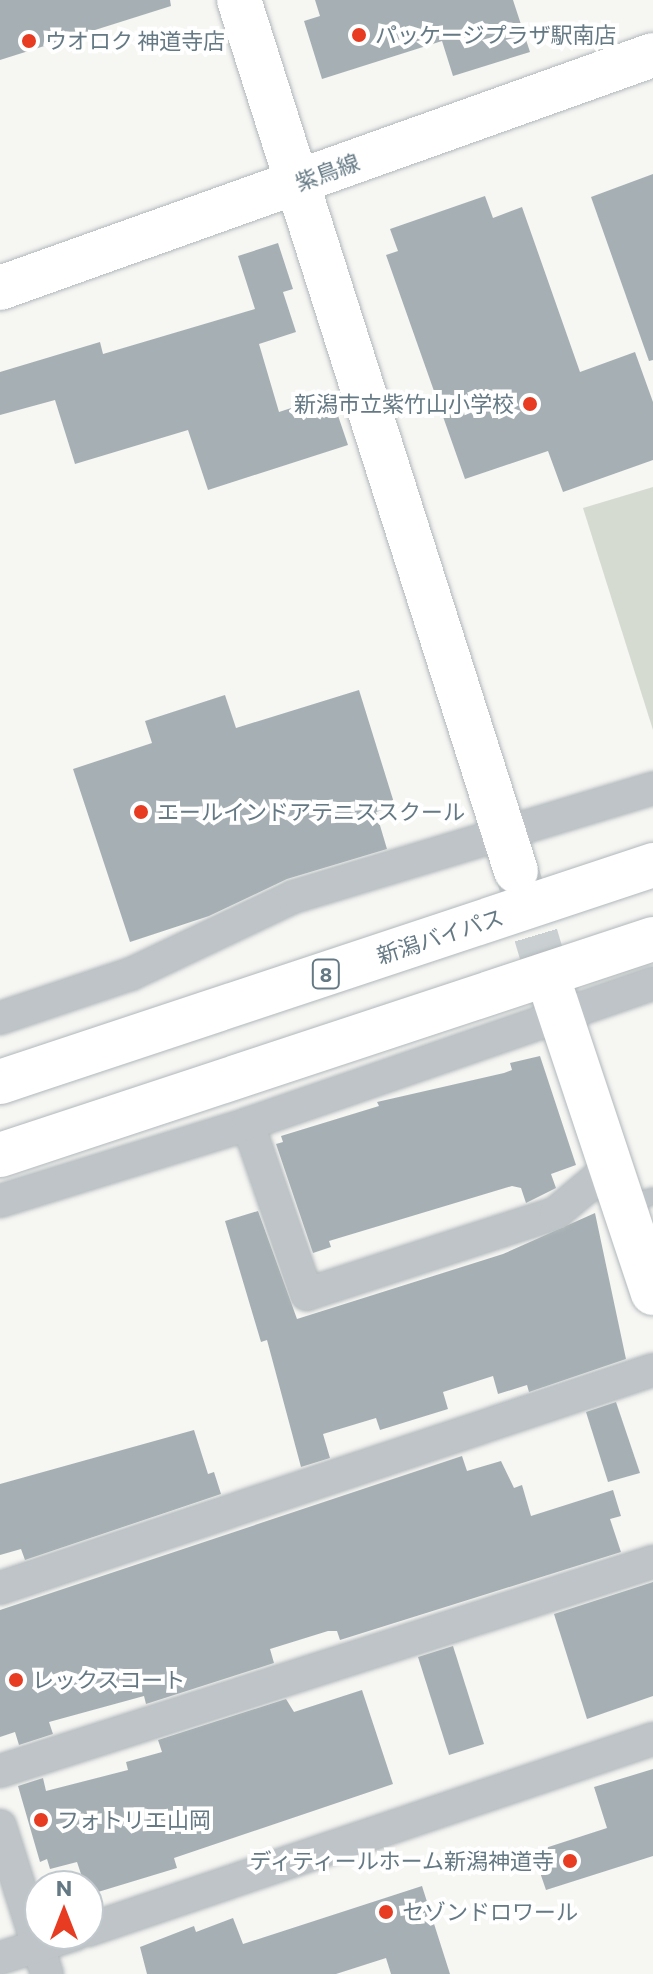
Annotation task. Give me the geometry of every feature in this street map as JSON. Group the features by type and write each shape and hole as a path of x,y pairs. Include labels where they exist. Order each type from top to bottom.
{"main road":[{"path":"239,0 299,182 508,852"},
{"name":"紫鳥線","path":"0,288 653,55"},
{"name":"新潟バイパス","path":"0,1082 653,865"},
{"path":"0,1155 653,939"},
{"path":"558,1005 630,1189 653,1293"}],"street":[{"path":"0,1018 131,974 293,897 508,852 653,788"},
{"path":"0,1201 248,1124 558,1005 653,984"},
{"path":"248,1124 307,1294 630,1189"},
{"path":"0,1588 653,1370"},
{"path":"0,1771 653,1562"},
{"path":"104,1925 653,1739"},
{"path":"0,1826 42,1960 0,1958"}],"shaded area":[{"path":"653,487 653,730 583,508"}],"building":[{"name":"ウオロク 神道寺店","path":"0,0 170,0 171,6 0,60"},
{"path":"315,0 513,0 530,52 453,76 442,41 322,79 304,21 320,16"},
{"path":"653,174 653,360 649,361 591,197"},
{"path":"485,196 493,218 522,207 580,372 635,352 653,402 653,460 563,492 548,451 465,479 386,255 398,251 390,229"},
{"path":"278,243 293,289 283,292 296,332 259,344 279,412 331,395 348,445 208,490 188,430 75,464 55,400 0,415 0,372 100,342 103,354 255,309 238,256"},
{"path":"359,690 395,806 376,812 387,849 287,879 209,916 130,942 73,769 152,743 145,721 225,695 236,728"},
{"path":"540,1056 576,1165 551,1174 556,1188 526,1203 521,1188 512,1186 329,1241 331,1247 313,1253 276,1144 283,1142 281,1136 379,1106 377,1102 504,1073 512,1070 510,1063"},
{"path":"258,1211 297,1319 503,1254 595,1213 626,1359 529,1392 527,1385 498,1394 493,1376 443,1392 448,1409 380,1430 376,1418 323,1434 330,1458 301,1467 267,1340 261,1342 225,1221"},
{"path":"616,1402 640,1473 608,1482 586,1412"},
{"path":"194,1430 208,1474 214,1472 221,1494 25,1560 21,1549 0,1555 0,1484"},
{"path":"462,1456 467,1471 501,1461 514,1488 522,1485 531,1516 613,1490 621,1516 610,1519 621,1552 340,1640 337,1631 328,1631 270,1649 274,1663 146,1704 144,1696 49,1722 53,1734 19,1745 15,1732 0,1737 0,1610"},
{"path":"653,1582 653,1696 587,1719 554,1614"},
{"path":"453,1646 484,1744 449,1755 418,1657"},
{"path":"362,1690 393,1784 174,1858 177,1868 104,1890 104,1870 80,1870 77,1862 50,1869 47,1859 40,1862 18,1786 43,1778 46,1791 128,1770 126,1762 162,1752 158,1740 286,1699 294,1712"},
{"path":"653,1769 653,1856 546,1890 533,1852 607,1828 594,1787"},
{"name":"セゾンドロワール","path":"422,1886 450,1974 391,1974 386,1958 336,1974 147,1974 140,1947 194,1926 196,1932 233,1918 243,1944"}],"tunnel":[{"path":"517,872 554,996"}],"place":[{"name":"パッケージプラザ駅南店","path":"359,35"},
{"name":"ウオロク 神道寺店","path":"29,41"},
{"name":"新潟市立紫竹山小学校","path":"530,404"},
{"name":"エールインドアテニススクール","path":"141,812"},
{"name":"レックスコート","path":"16,1680"},
{"name":"フォトリエ山岡","path":"41,1820"},
{"name":"ディティールホーム新潟神道寺","path":"570,1861"},
{"name":"セゾンドロワール","path":"386,1912"}]}
